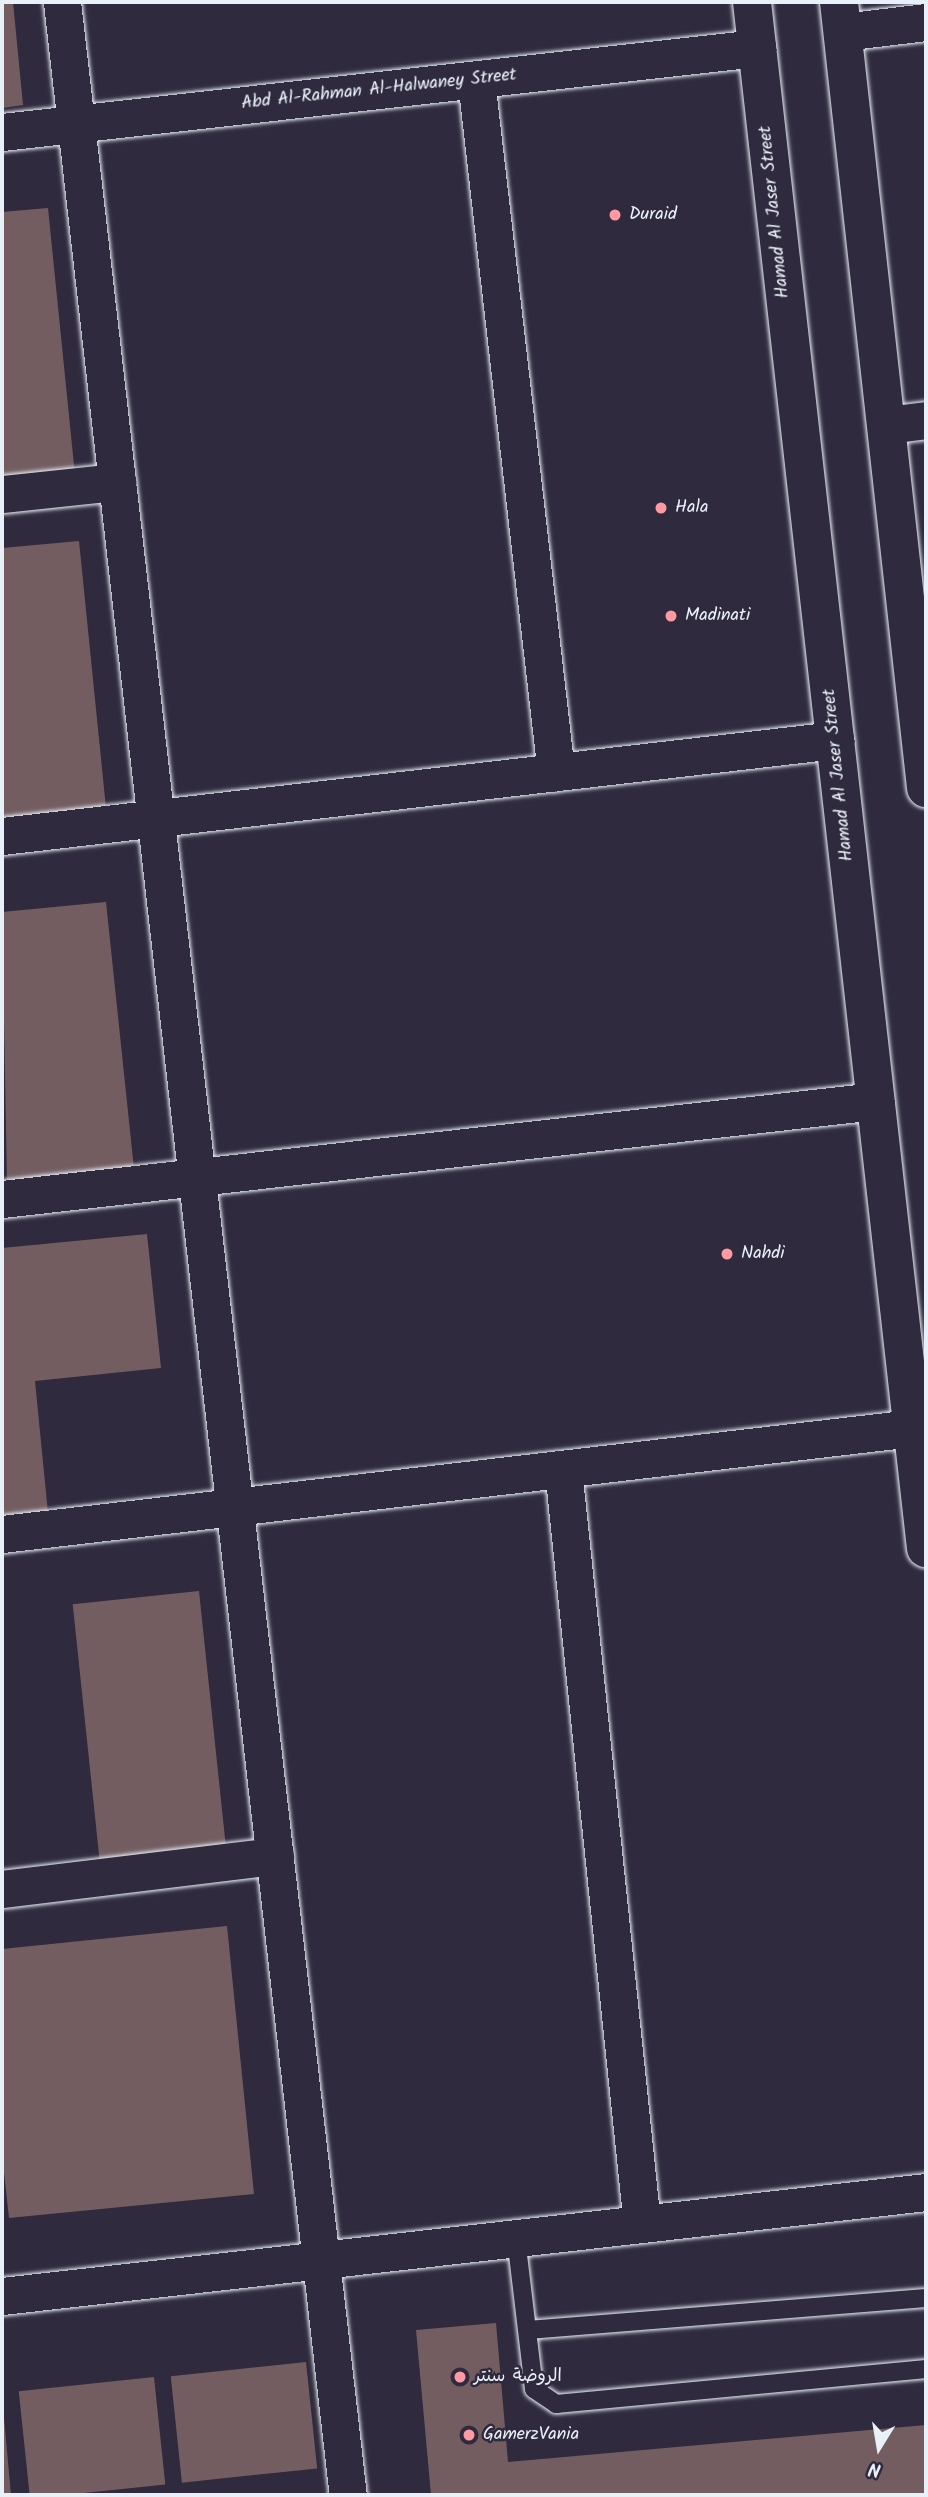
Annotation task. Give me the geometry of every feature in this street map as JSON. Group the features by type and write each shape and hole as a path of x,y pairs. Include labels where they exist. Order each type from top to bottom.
{"street":[{"path":"62,2 348,2495"},
{"name":"Hamad Al Jaser Street","path":"752,2 926,1548"},
{"path":"926,22 841,17 924,736 926,788"},
{"name":"Abd Al-Rahman Al-Halwaney Street","path":"2,132 757,48"},
{"path":"475,80 556,772"},
{"path":"886,425 926,420"},
{"path":"2,494 117,482"},
{"path":"2,836 835,740"},
{"path":"2,1199 876,1101"},
{"path":"2,1534 913,1428"},
{"path":"563,1469 642,2224"},
{"path":"2,1889 275,1856"},
{"path":"2,2296 926,2192"}],"lane":[{"path":"516,2238 534,2389 571,2407 926,2369"},
{"path":"528,2330 926,2298"}],"building":[{"path":"2,2 13,2 23,105 2,108"},
{"path":"48,208 75,475 2,482 2,212"},
{"path":"79,541 106,808 2,818 2,548"},
{"path":"106,902 134,1169 7,1182 2,912"},
{"path":"147,1234 161,1368 35,1381 48,1513 2,1518 2,1248"},
{"path":"199,1591 227,1858 101,1871 73,1604"},
{"path":"227,1926 254,2194 9,2218 2,2154 2,1949"},
{"name":"الروضة سنتر","path":"496,2323 508,2462 926,2425 926,2495 431,2495 416,2330"},
{"path":"306,2362 317,2468 182,2483 171,2376"},
{"path":"154,2377 165,2484 65,2495 30,2495 19,2391"},
{"path":"4,2418 11,2495 2,2495"}],"place":[{"name":"Duraid","path":"615,215"},
{"name":"Hala","path":"661,508"},
{"name":"Madinati","path":"671,616"},
{"name":"Nahdi","path":"727,1254"},
{"name":"الروضة سنتر","path":"460,2377"},
{"name":"GamerzVania","path":"469,2435"}]}
